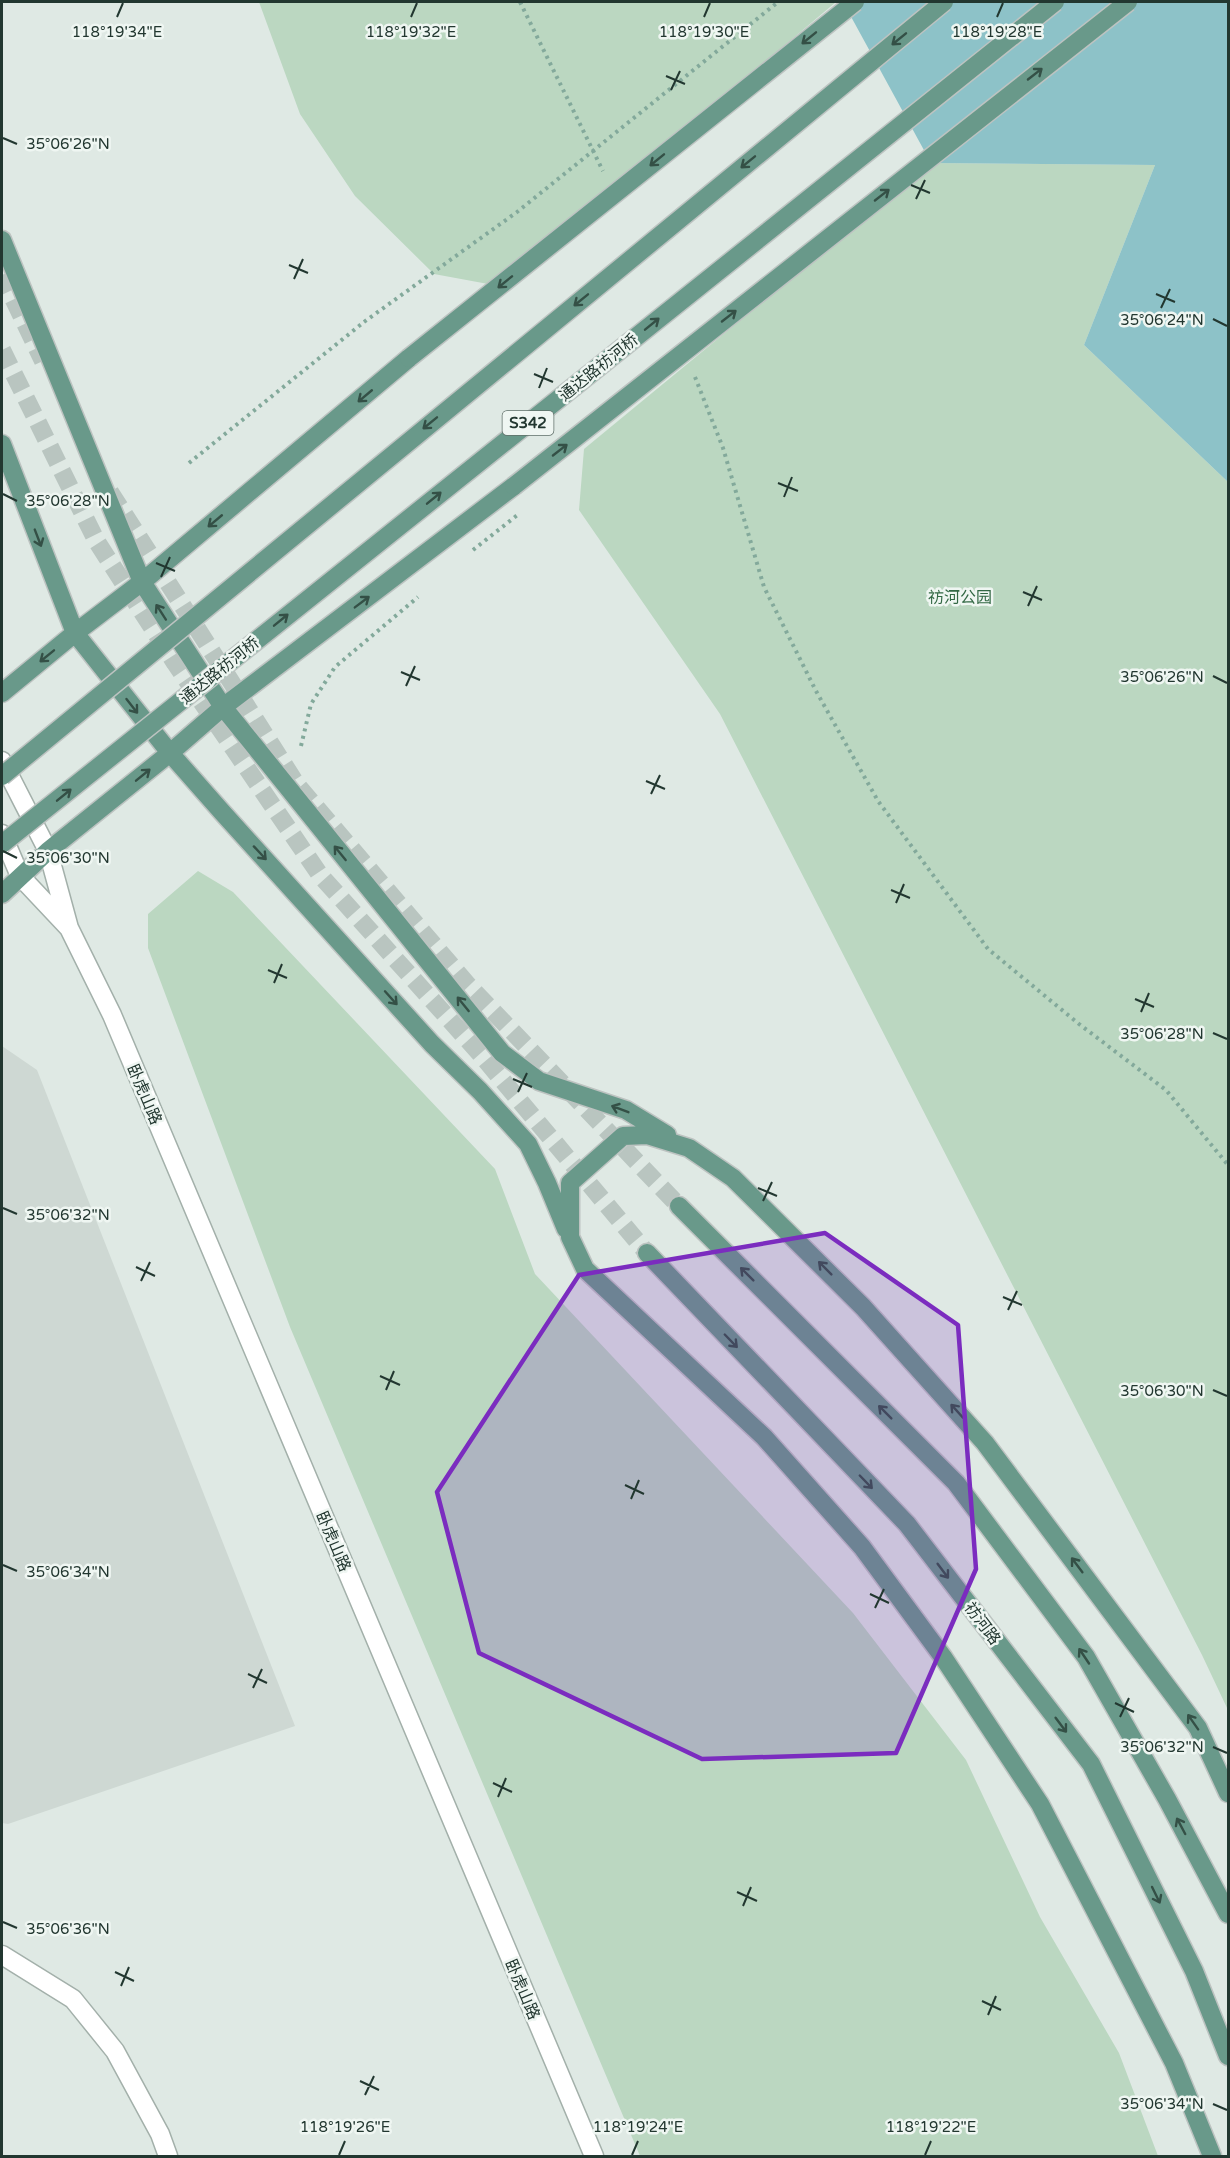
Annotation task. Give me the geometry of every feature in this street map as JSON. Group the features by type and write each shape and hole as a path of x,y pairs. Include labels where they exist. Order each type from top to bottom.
{"main road":[{"path":"2,693 142,582 409,358 855,2"},
{"path":"2,776 944,2"},
{"name":"通达路祊河桥","path":"2,844 1055,2"},
{"path":"2,894 48,851 170,753 223,707 514,486 1128,2"},
{"path":"2,240 142,582 223,707 502,1053 539,1081 626,1110 733,1178 863,1307 985,1443 1198,1728 1228,1793"},
{"path":"2,444 75,633 170,753 432,1044 480,1091 528,1144 548,1183 585,1269 764,1437 862,1546 943,1657 1040,1804 1174,2063 1212,2157"},
{"path":"570,1237 570,1183 623,1136 647,1135 689,1148"},
{"path":"679,1206 956,1483 1086,1657 1167,1798 1228,1914"},
{"name":"祊河路","path":"647,1253 907,1524 1091,1764 1194,1971 1228,2056"}],"street":[{"name":"卧虎山路","path":"2,761 48,851 69,928 112,1015 594,2157"},
{"name":"卧虎山路","path":"2,834 20,876 69,928"},
{"path":"2,1955 73,1999 115,2051 160,2134 168,2157"}],"path":[{"path":"520,2 607,178"},
{"path":"189,463 364,322 518,212 778,2"},
{"path":"692,371 723,448 764,587 816,691 878,801 988,949 1079,1024 1166,1090 1228,1165"},
{"path":"464,557 473,550"},
{"path":"301,746 310,704 335,667 421,594"}],"highlighted area":[{"path":"825,1233 958,1325 976,1569 896,1753 702,1759 479,1653 437,1492 579,1275"}],"shaded area":[{"path":"2,1046 37,1070 295,1726 8,1824 2,1823"}],"green space":[{"path":"259,2 836,2 499,286 434,274 355,196 300,114"},
{"name":"祊河公园","path":"931,163 1155,165 1084,345 1228,482 1228,1710 1202,1655 720,714 579,510 584,449"},
{"path":"198,871 233,892 495,1169 535,1274 853,1613 966,1760 1040,1917 1119,2053 1158,2156 640,2156 290,1327 148,948 148,914"}],"water":[{"path":"843,2 1228,2 1228,482 1084,345 1155,165 931,163"}],"tunnel":[{"path":"2,275 43,361"},
{"path":"2,350 97,542 175,663 320,875 483,1057 647,1253"},
{"path":"110,492 297,785 468,985 679,1206"}]}
